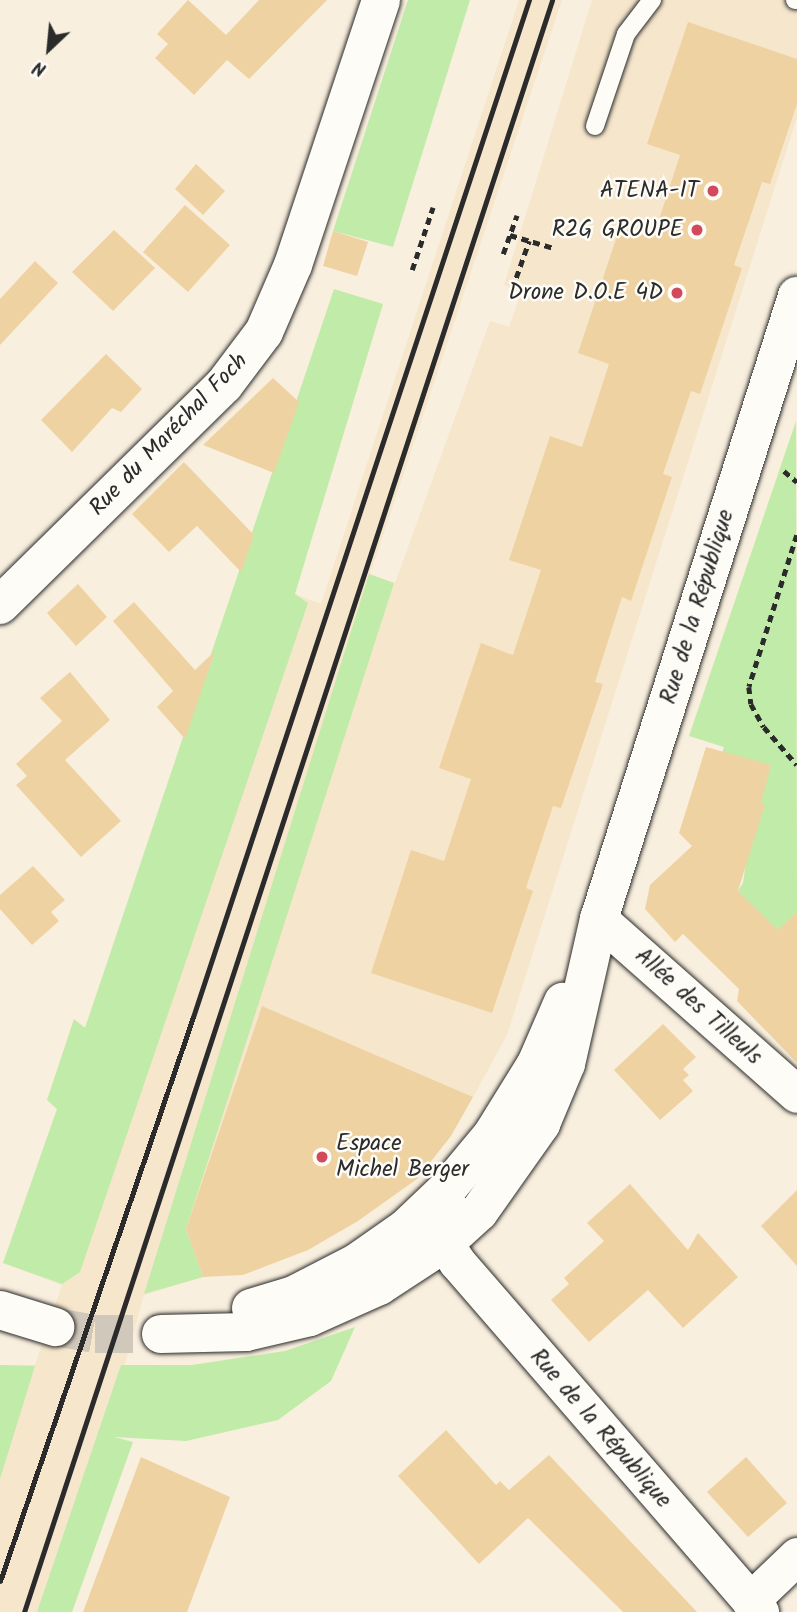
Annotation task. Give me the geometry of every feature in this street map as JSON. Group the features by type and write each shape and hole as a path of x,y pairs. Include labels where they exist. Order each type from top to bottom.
{"main road":[{"name":"Rue du Maréchal Foch","path":"0,605 223,385 264,332 293,265 381,0"},
{"name":"Rue de la République","path":"599,919 536,1064 492,1135 448,1188 406,1228 356,1263 294,1296 161,1334 246,1332 310,1317 379,1286 445,1243 479,1212 541,1124 566,1064 599,919 797,296"},
{"path":"0,1310 55,1327"}],"street":[{"name":"Allée des Tilleuls","path":"599,919 797,1094"},
{"name":"Rue de la République","path":"536,1064 445,1243 485,1297 755,1606"},
{"path":"755,1606 797,1556"}],"lane":[{"path":"595,127 626,34 652,0"}],"path":[{"path":"412,270 433,208"},
{"path":"503,254 517,215"},
{"path":"510,234 554,248"},
{"path":"512,289 530,241"},
{"path":"797,535 749,687 751,704 764,727 797,765"}],"shaded area":[{"path":"519,0 562,0 370,574 395,583 490,321 509,327 521,293 504,285 592,0 797,0 797,117 507,1035 473,1097 262,1006 186,1229 203,1277 144,1295 56,1612 0,1612 0,1365 35,1365 62,1285 3,1263 57,1109 47,1100 74,1019 85,1028 194,714 295,594 321,604"}],"green space":[{"path":"408,0 470,0 393,247 333,231"},
{"path":"334,289 383,304 295,594 308,603 80,1272 62,1284 3,1263 57,1109 47,1100 74,1019 85,1028"},
{"path":"796,421 797,912 780,938 736,894 743,883 755,801 771,765 720,759 724,747 689,736"},
{"path":"369,574 394,583 186,1229 203,1277 144,1294"},
{"path":"355,1327 331,1381 278,1420 186,1441 114,1437 133,1442 72,1612 37,1612 121,1365 192,1365 285,1351"},
{"path":"0,1365 35,1366 0,1479"}],"building":[{"path":"188,0 226,35 259,0 327,0 249,79 227,60 194,95 155,58 168,44 157,34"},
{"path":"688,22 797,59 797,104 770,184 762,182 734,265 742,268 700,394 691,391 663,474 672,477 631,601 622,597 595,682 603,684 561,808 553,806 526,888 533,891 492,1013 371,973 411,850 444,861 471,779 439,768 481,643 513,655 541,570 509,560 550,436 582,447 609,364 578,353 620,227 653,238 680,155 647,144"},
{"path":"196,164 225,191 203,215 175,189"},
{"path":"185,205 230,245 188,292 143,252"},
{"path":"114,230 155,268 113,311 72,272"},
{"path":"333,231 368,242 357,276 323,266"},
{"path":"35,261 58,283 0,345 0,299"},
{"path":"106,354 142,389 121,412 112,408 72,452 41,420"},
{"path":"273,378 299,402 274,473 203,445"},
{"path":"184,462 254,535 241,572 197,526 169,552 132,514"},
{"path":"78,584 107,617 76,646 47,613"},
{"path":"134,602 195,670 215,651 185,739 157,707 173,691 113,621"},
{"path":"70,672 110,720 65,760 121,821 81,857 16,785 27,776 16,764 62,721 40,698"},
{"path":"706,747 771,765 761,803 765,804 738,891 778,930 797,912 797,1063 737,1001 739,989 683,934 675,942 645,909 650,885 692,846 679,833"},
{"path":"33,866 65,900 51,912 59,921 32,945 0,909 0,895"},
{"name":"Espace Michel Berger","path":"262,1006 473,1097 451,1136 417,1179 358,1221 308,1250 243,1275 203,1277 186,1229"},
{"path":"663,1024 696,1057 683,1069 689,1075 683,1080 693,1091 660,1120 614,1070"},
{"path":"630,1184 688,1250 698,1233 738,1277 683,1328 648,1290 589,1342 551,1300 569,1284 564,1278 604,1241 587,1223"},
{"path":"797,1190 797,1266 761,1226"},
{"path":"446,1430 496,1485 500,1481 509,1490 549,1455 697,1612 623,1612 528,1518 479,1564 398,1476"},
{"path":"141,1457 230,1497 187,1612 83,1612"},
{"path":"746,1457 787,1503 748,1537 707,1492"}],"tunnel":[{"path":"55,1327 95,1334 161,1334"}],"railway":[{"path":"0,1581 193,1017 529,0"},
{"path":"24,1612 552,0"}],"place":[{"name":"ATENA-IT","path":"713,191"},
{"name":"R2G GROUPE","path":"697,230"},
{"name":"Drone D.O.E 4D","path":"677,293"},
{"name":"Espace Michel Berger","path":"322,1157"}]}
